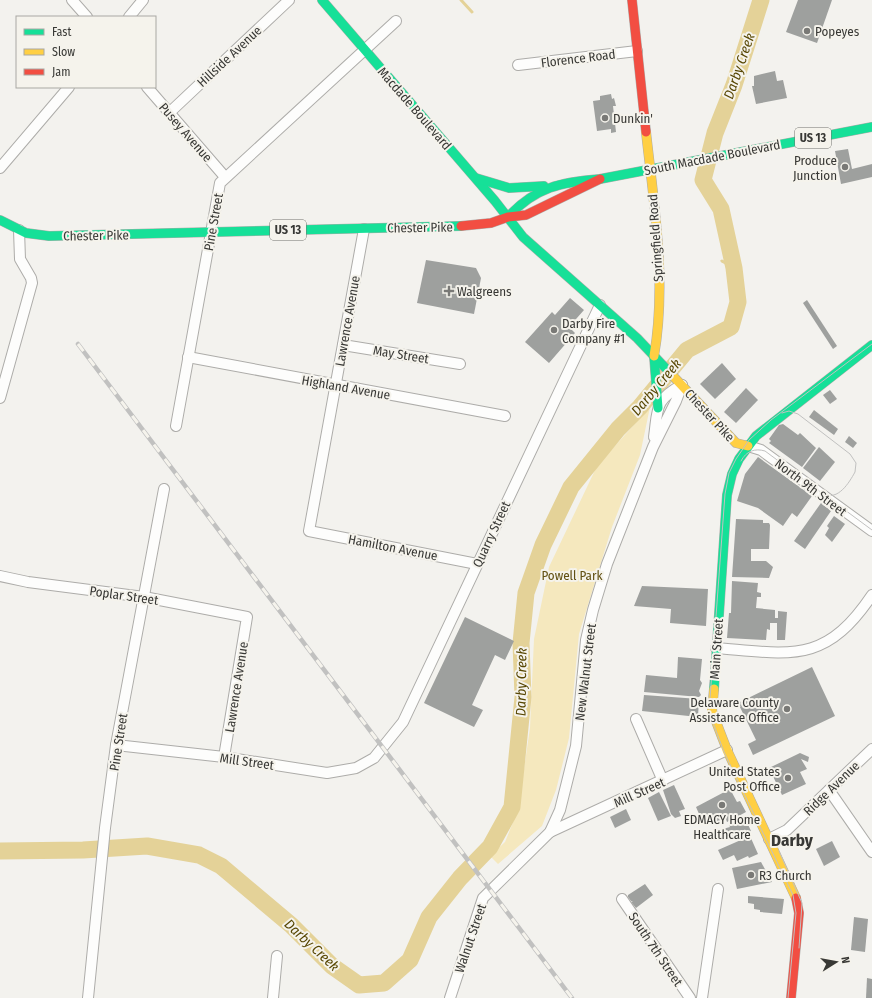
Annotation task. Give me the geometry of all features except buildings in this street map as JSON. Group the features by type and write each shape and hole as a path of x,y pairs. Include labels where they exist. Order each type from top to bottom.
{"main road":[{"name":"Macdade Boulevard","path":"322,0 508,217"},
{"name":"Springfield Road","path":"632,0 659,257 659,328 654,356 658,408"},
{"name":"South Macdade Boulevard","path":"508,217 518,205 543,190 560,184 600,179 872,127"},
{"path":"475,177 501,187 515,190 560,184"},
{"name":"South Macdade Boulevard","path":"508,217 526,215 600,179"},
{"name":"Chester Pike","path":"0,220 19,230 50,236 469,226 491,223 508,217 523,237 600,305 654,356 736,443 748,446"},
{"name":"Main Street","path":"791,998 799,913 798,904 727,750 712,711 727,495 732,474 748,446 756,436 872,345"}],"street":[{"path":"72,0 86,16"},
{"path":"130,16 143,0"},
{"name":"Hillside Avenue","path":"169,113 289,0"},
{"name":"Pine Street","path":"176,426 220,183 396,21"},
{"name":"Florence Road","path":"518,65 638,51"},
{"path":"0,168 68,88"},
{"name":"Pusey Avenue","path":"148,88 225,177"},
{"name":"Lawrence Avenue","path":"309,531 364,229"},
{"path":"0,398 32,283 31,278 20,259 19,230"},
{"name":"Quarry Street","path":"374,758 403,722 600,305"},
{"name":"May Street","path":"343,345 460,364"},
{"name":"Highland Avenue","path":"188,358 505,416"},
{"name":"New Walnut Street","path":"653,447 658,408 667,393 682,386"},
{"name":"New Walnut Street","path":"550,832 560,810 576,746 586,640 593,610 607,564 653,447 682,386"},
{"name":"North 9th Street","path":"748,446 761,450 872,531"},
{"name":"Pine Street","path":"88,998 105,828 116,746 164,489"},
{"name":"Hamilton Avenue","path":"309,531 477,564"},
{"name":"Poplar Street","path":"0,576 28,582 144,597 247,617"},
{"path":"716,648 781,653 799,652 815,647 846,628 872,595"},
{"name":"Lawrence Avenue","path":"224,757 247,617"},
{"path":"636,720 663,781"},
{"name":"Mill Street","path":"116,746 224,757 327,773 356,768 374,758"},
{"name":"Ridge Avenue","path":"769,839 787,830 872,749"},
{"name":"Mill Street","path":"550,832 663,781 727,750"},
{"path":"829,790 872,852"},
{"name":"Walnut Street","path":"450,998 483,898 550,832"},
{"path":"702,998 718,889"},
{"name":"South 7th Street","path":"622,899 690,998"},
{"path":"273,998 277,956"}],"green space":[{"name":"Powell Park","path":"650,407 640,455 612,527 579,634 569,738 556,790 542,826 498,864 490,856 505,842 518,810 530,728 534,639 549,567 597,466"}],"waterway":[{"path":"461,0 472,12"},
{"name":"Darby Creek","path":"0,851 83,850 147,846 199,855 221,866 291,925 332,966 359,985 384,983 410,960 429,917 460,878 490,847 512,807 523,697 521,643 526,593 543,545 571,487 618,429 640,407 687,350 731,327 738,302 734,268 721,209 703,180 715,133 734,85 761,0"},
{"path":"722,261 734,268"}],"tram line":[{"path":"788,998 796,913 793,895 724,752 709,712 725,494 729,473 736,459 749,440 771,420 872,344"},
{"path":"782,413 789,411 798,414 850,454 856,463 855,472 850,481 842,490 834,495 829,496 824,494"},
{"path":"741,461 745,455 751,451 765,451 872,530"},
{"path":"779,851 802,903 799,948"}],"railway":[{"path":"78,344 572,998"}],"traffic: fast":[{"path":"322,0 495,201 523,237 637,338 673,376"},
{"path":"508,217 528,199 561,184 600,179 872,127"},
{"path":"476,178 509,188 544,186"},
{"path":"0,220 26,233 49,236 461,226"},
{"path":"714,689 727,495 732,474 739,459 756,436 872,345"},
{"path":"654,356 658,408"}],"traffic: slow":[{"path":"646,132 658,244 659,300 658,328 654,356"},
{"path":"673,376 736,443 748,446"},
{"path":"714,689 712,711 727,750 796,898"}],"traffic: jam":[{"path":"632,0 646,132"},
{"path":"461,226 491,223 508,217 526,215 600,179"},
{"path":"791,998 799,913 796,898"}],"place":[{"name":"Popeyes","path":"807,31"},
{"name":"Dunkin'","path":"605,118"},
{"name":"Produce Junction","path":"845,167"},
{"name":"Walgreens","path":"449,291"},
{"name":"Darby Fire Company #1","path":"554,330"},
{"name":"Delaware County Assistance Office","path":"787,709"},
{"name":"United States Post Office","path":"788,778"},
{"name":"EDMACY Home Healthcare","path":"722,805"},
{"name":"R3 Church","path":"751,875"}],"district":[{"name":"Darby","path":"792,840"}]}
